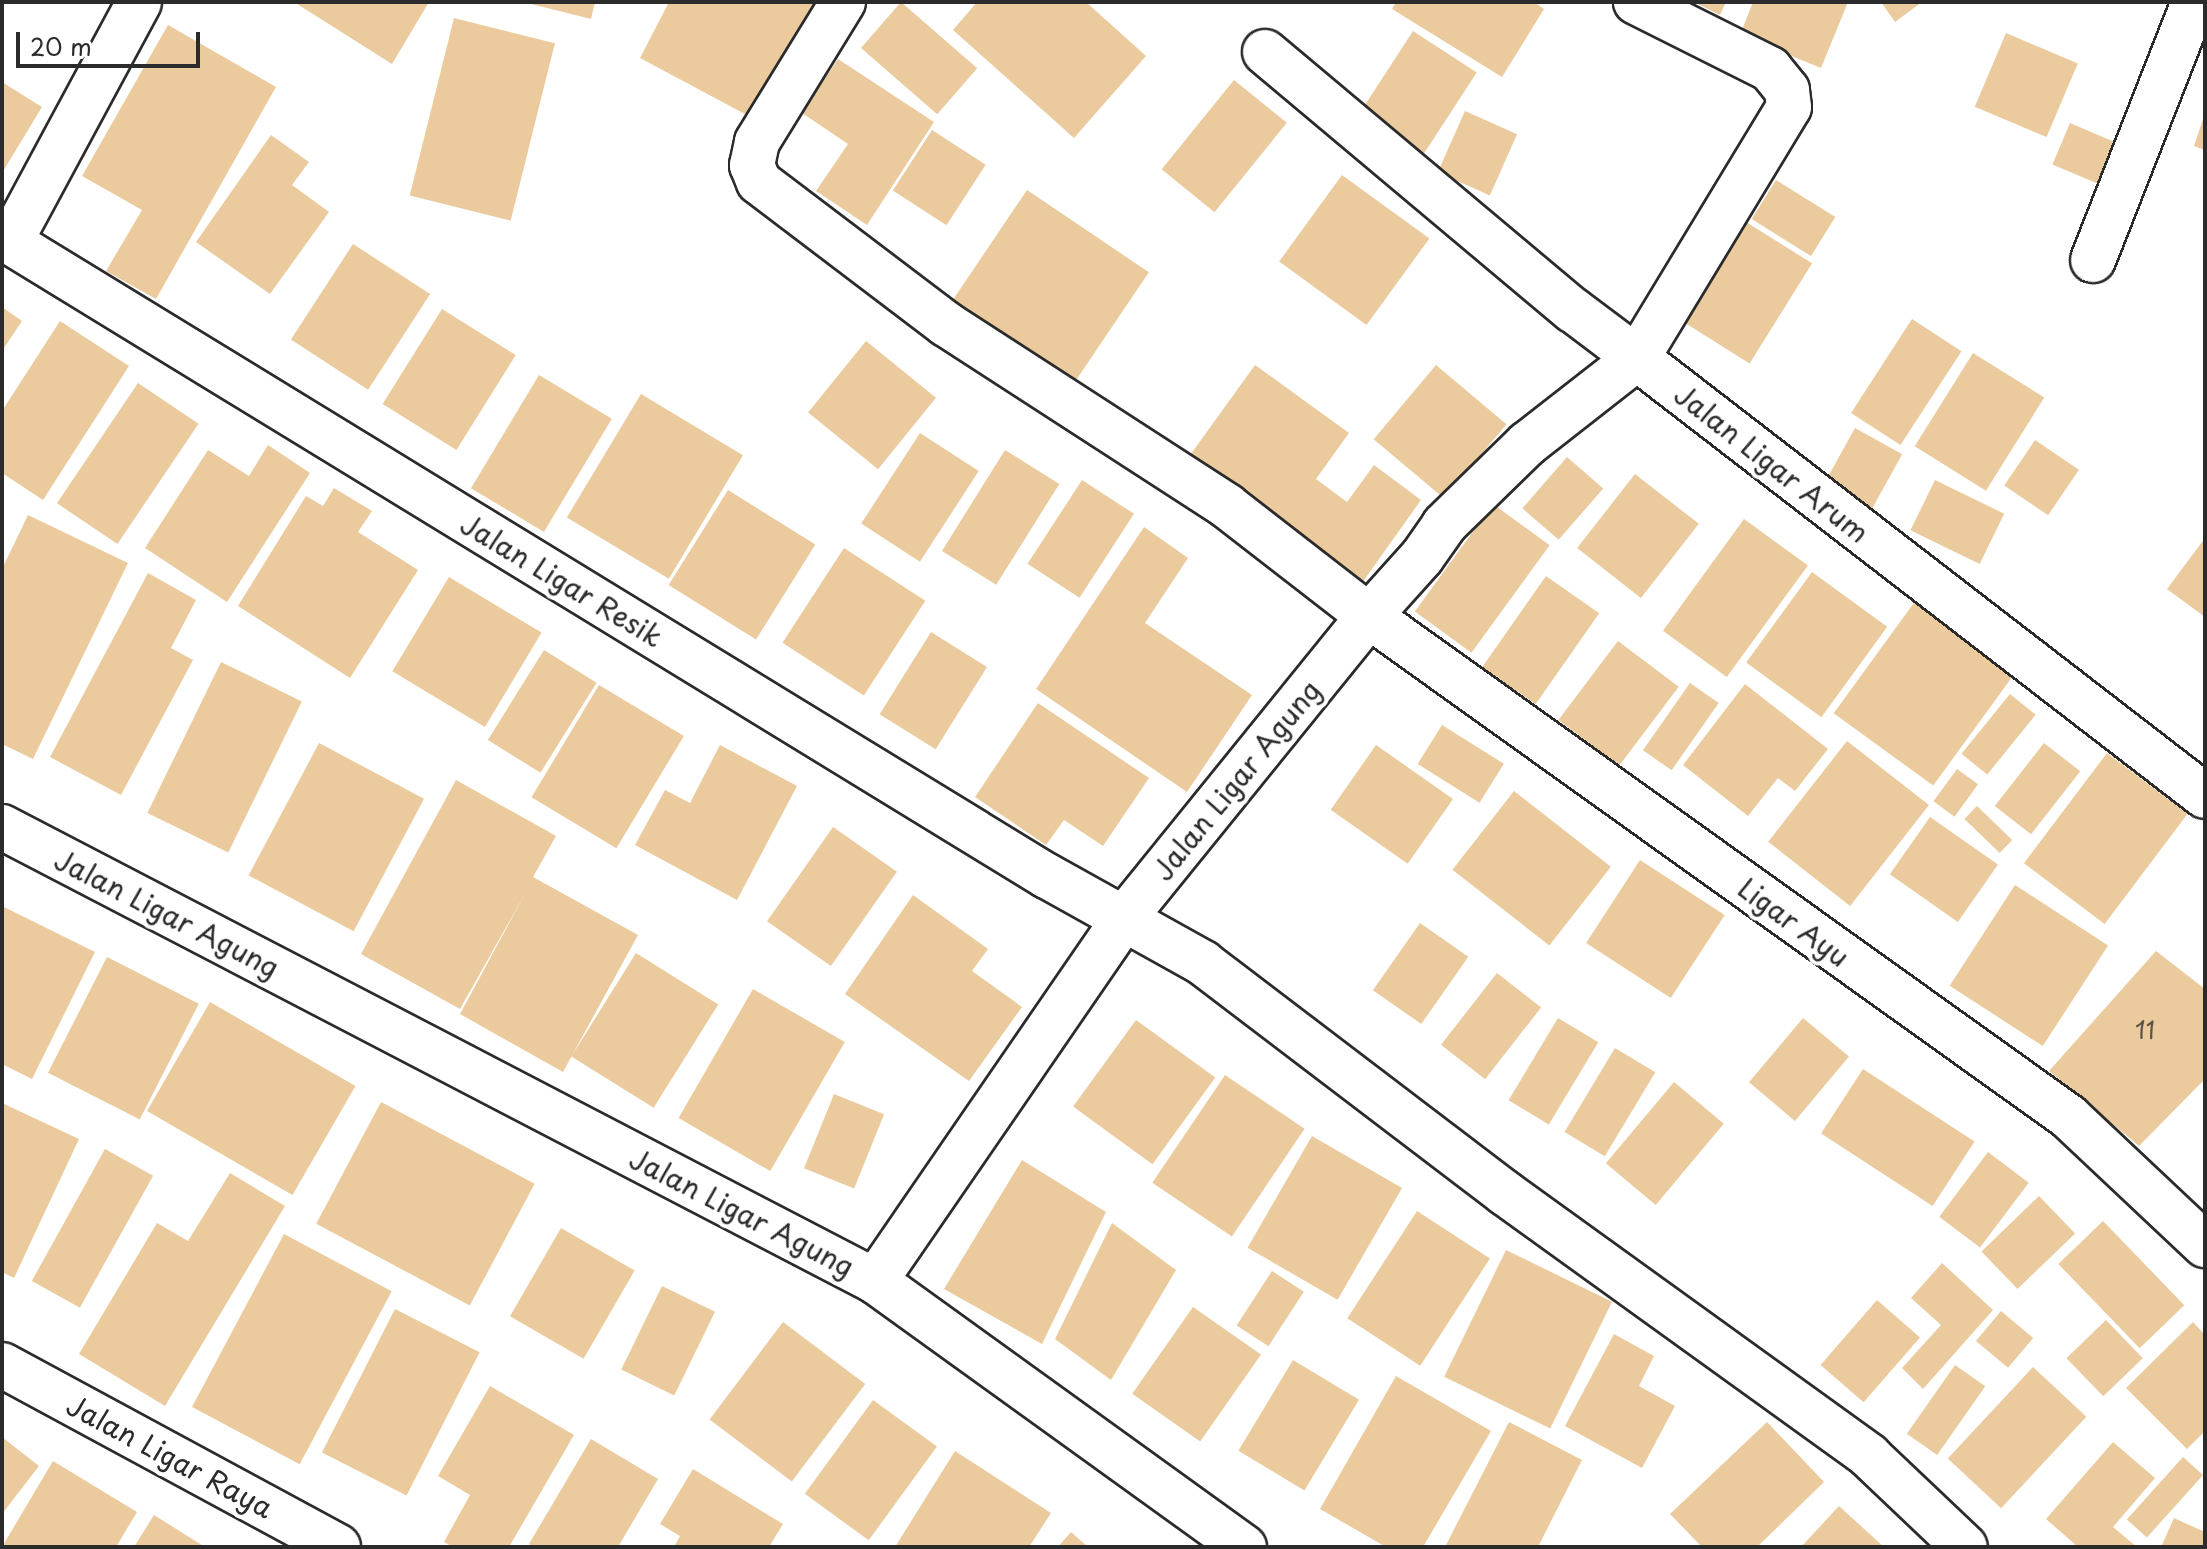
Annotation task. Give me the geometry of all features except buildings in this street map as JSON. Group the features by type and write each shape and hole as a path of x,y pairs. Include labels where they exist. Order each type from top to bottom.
{"street":[{"path":"6,240 139,2"},
{"name":"Ligar Ayu","path":"843,2 757,142 752,165 759,182 946,324 1227,506 1369,616 2069,1117 2205,1245"},
{"path":"1369,616 1444,525 1527,444 1637,358 1789,107 1787,90 1770,69 1636,2"},
{"path":"2093,260 2194,2"},
{"name":"Jalan Ligar Arum","path":"1265,52 1573,310 2205,796"},
{"name":"Jalan Ligar Resik","path":"6,240 1047,876 1203,963 1505,1193 1869,1456 1965,1547"},
{"name":"Jalan Ligar Agung","path":"2,827 875,1281 1125,917 1369,616"},
{"path":"875,1281 1244,1547"},
{"name":"Jalan Ligar Raya","path":"2,1365 338,1547"}]}
